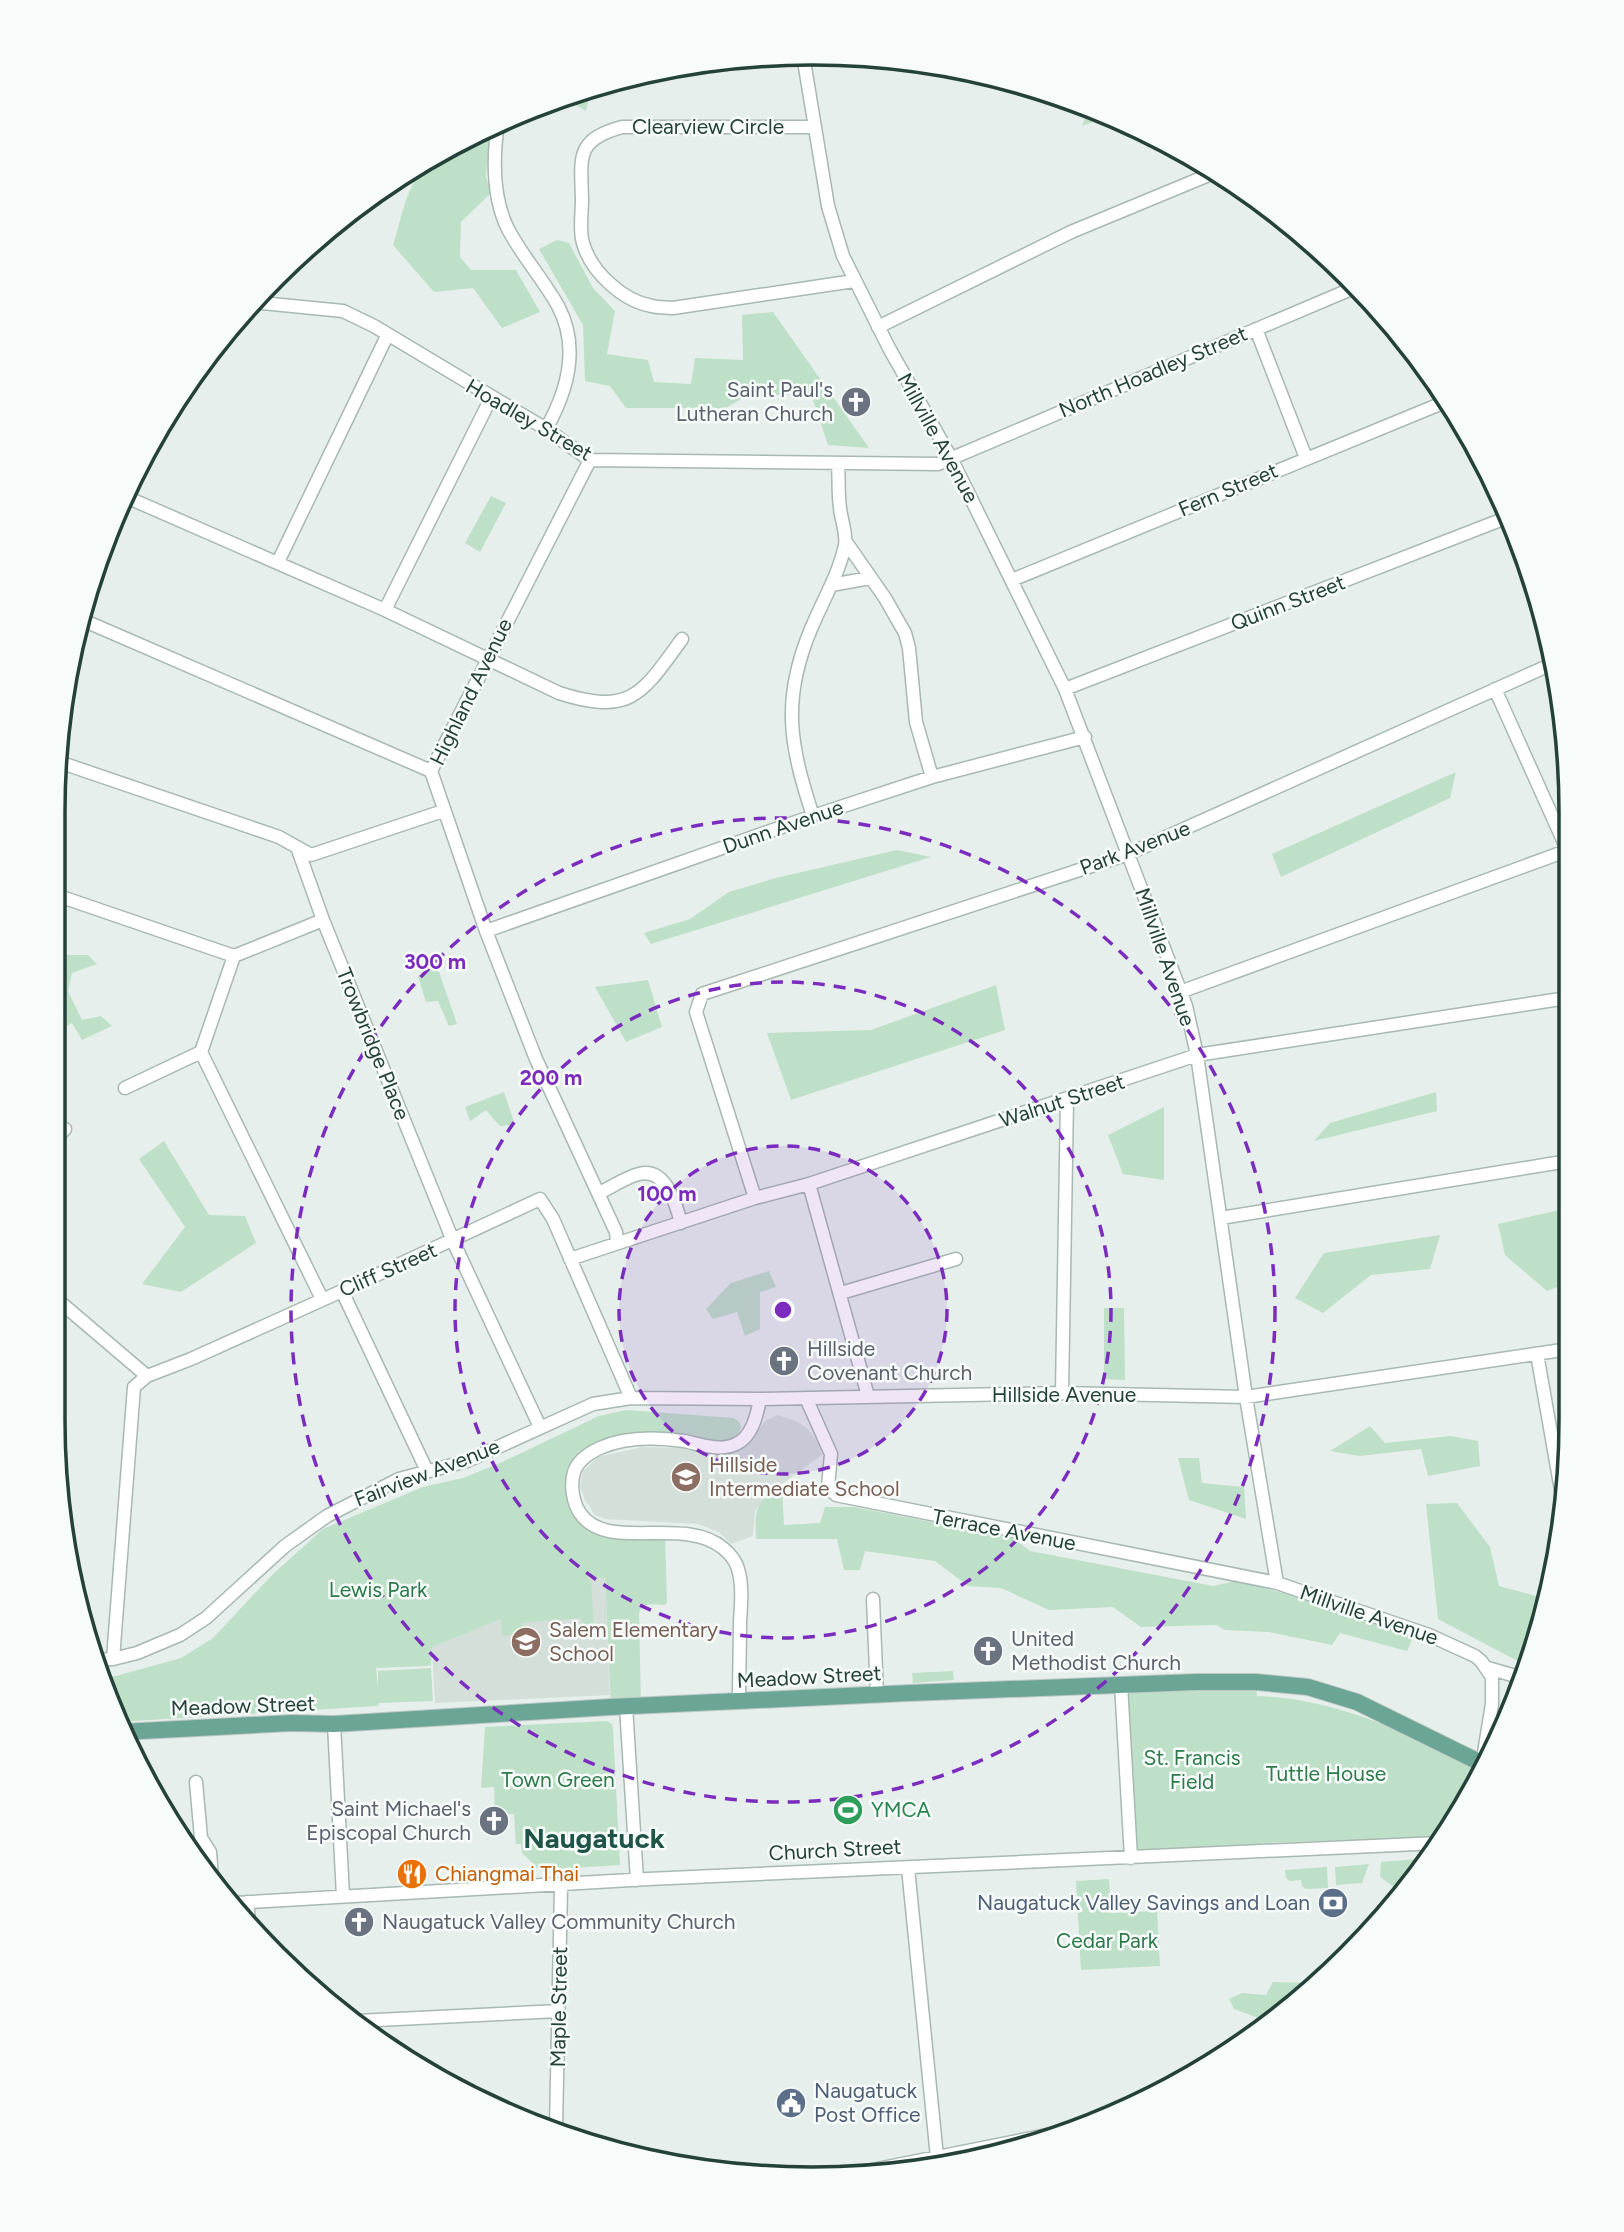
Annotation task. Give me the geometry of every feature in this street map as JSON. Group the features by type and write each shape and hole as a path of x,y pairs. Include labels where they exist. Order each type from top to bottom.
{"main road":[{"name":"Meadow Street","path":"133,1731 291,1723 334,1724 625,1706 1121,1684 1253,1682 1308,1687 1357,1702 1475,1765"}],"street":[{"name":"Millville Avenue","path":"805,65 831,219 853,281 951,458 1065,689 1180,992 1197,1055 1246,1397 1277,1583 1404,1624 1465,1651 1488,1668 1514,1676"},
{"name":"Clearview Circle","path":"814,127 622,127 598,134 584,149 581,165 582,242 603,276 624,295 650,306 673,308 853,281"},
{"path":"496,135 496,191 507,228 559,308 568,335 569,369 561,403 545,429"},
{"path":"877,327 1071,232 1205,177"},
{"name":"North Hoadley Street","path":"951,458 1347,291"},
{"name":"Hoadley Street","path":"265,303 343,311 374,326 545,429 590,460 838,465 939,464 951,458"},
{"path":"1256,329 1306,458"},
{"path":"278,562 387,336"},
{"path":"385,610 491,398"},
{"name":"Fern Street","path":"1012,580 1438,405"},
{"name":"Highland Avenue","path":"590,460 430,771 486,931 536,1059 599,1193 616,1232 617,1243"},
{"path":"838,465 839,505 846,542 896,614 905,633 909,648 916,722 932,778"},
{"path":"134,500 385,610 559,693 586,702 618,702 636,694 653,679 682,639"},
{"name":"Quinn Street","path":"1065,689 1500,520"},
{"path":"813,816 796,760 790,714 792,686 811,628 831,585 846,542"},
{"path":"831,585 870,578"},
{"path":"89,623 430,771"},
{"name":"Park Avenue","path":"755,1198 696,1012 702,994 1128,854 1545,667"},
{"path":"1495,689 1559,833"},
{"name":"Dunn Avenue","path":"486,931 813,816 932,778 1085,737"},
{"path":"66,764 279,837 311,855 443,811"},
{"name":"Trowbridge Place","path":"297,847 323,920 453,1241 540,1427"},
{"path":"1180,992 1559,852"},
{"path":"65,898 234,956 323,920"},
{"path":"234,956 201,1052 322,1299"},
{"name":"Walnut Street","path":"570,1259 755,1198 809,1184 1197,1055 1559,999"},
{"path":"125,1088 201,1052"},
{"path":"1062,1393 1066,1100"},
{"path":"1221,1218 1559,1162"},
{"path":"599,1193 640,1173 652,1174 667,1186 681,1223"},
{"path":"809,1184 869,1396"},
{"name":"Cliff Street","path":"147,1376 199,1356 540,1199 552,1219 631,1398"},
{"path":"841,1293 956,1259"},
{"path":"342,1291 427,1471"},
{"path":"65,1307 147,1376 134,1387 113,1659"},
{"name":"Hillside Avenue","path":"760,1399 1062,1393 1246,1397 1559,1351"},
{"path":"1537,1354 1558,1472"},
{"name":"Fairview Avenue","path":"104,1659 137,1653 180,1635 206,1618 285,1546 327,1516 400,1479 467,1461 593,1404 631,1398 760,1399"},
{"name":"Terrace Avenue","path":"806,1398 831,1454 828,1487 836,1495 1277,1583"},
{"path":"739,1701 740,1586 738,1567 733,1560 715,1541 697,1534 612,1531 593,1527 576,1506 573,1479 578,1463 586,1456 615,1443 651,1438 709,1446 735,1445 756,1420 760,1399"},
{"path":"873,1599 877,1695"},
{"path":"1486,1741 1493,1688 1488,1668"},
{"path":"1121,1684 1131,1858"},
{"path":"625,1706 637,1880"},
{"path":"334,1724 343,1896"},
{"path":"197,1782 201,1838 210,1852 211,1863"},
{"name":"Church Street","path":"242,1903 637,1880 1427,1844"},
{"path":"908,1868 937,2157"},
{"name":"Maple Street","path":"556,2122 561,1886"},
{"path":"368,2020 558,2011"}],"shaded area":[{"name":"Hillside Intermediate School","path":"778,1415 798,1422 808,1429 820,1445 822,1455 767,1495 755,1511 753,1536 731,1544 719,1532 698,1524 605,1519 595,1515 585,1500 580,1486 583,1471 598,1457 642,1447 685,1448 710,1452 752,1438 766,1420"},
{"name":"Salem Elementary School","path":"565,1578 605,1578 610,1695 435,1703 432,1647 505,1617"}],"green space":[{"path":"589,99 586,111 573,104"},
{"path":"1085,117 1095,121 1082,126"},
{"path":"489,138 486,177 491,193 461,222 460,257 471,270 516,270 540,312 502,328 473,288 434,292 393,245 409,193 417,179"},
{"path":"557,240 569,243 593,288 615,311 607,354 648,360 654,382 691,384 695,358 743,360 742,315 773,312 869,448 828,445 811,394 746,396 726,408 626,408 610,386 585,381 583,325 539,249"},
{"path":"491,496 506,503 480,552 465,543"},
{"path":"1456,772 1450,798 1281,877 1272,854"},
{"path":"897,850 931,857 651,944 644,933 690,919 729,892 776,878"},
{"path":"65,955 88,955 97,964 72,973 68,991 82,1020 101,1016 112,1026 82,1040 72,1023 65,1027"},
{"path":"437,966 457,1024 449,1026 438,1001 426,1002 418,976"},
{"path":"648,980 662,1027 626,1042 595,987"},
{"path":"996,985 1005,1030 791,1100 767,1033 871,1030"},
{"path":"504,1092 515,1125 500,1126 486,1110 470,1121 465,1107"},
{"path":"1436,1092 1437,1111 1314,1141 1330,1123"},
{"path":"1164,1107 1164,1180 1123,1174 1108,1135"},
{"path":"164,1141 209,1215 245,1216 256,1243 181,1292 142,1284 185,1227 139,1159"},
{"path":"1559,1210 1559,1286 1547,1291 1505,1255 1498,1224"},
{"path":"1440,1235 1430,1269 1371,1275 1323,1313 1295,1298 1324,1253"},
{"path":"769,1271 776,1287 760,1292 760,1329 745,1336 737,1312 713,1319 706,1309 731,1283"},
{"path":"1104,1308 1124,1308 1125,1380 1104,1379"},
{"name":"Lewis Park","path":"626,1410 734,1418 741,1428 735,1440 728,1444 658,1433 585,1449 569,1466 567,1488 585,1525 595,1533 608,1536 665,1537 667,1602 665,1605 646,1605 639,1613 641,1705 611,1707 605,1578 587,1577 591,1580 594,1630 583,1630 581,1618 521,1623 522,1631 516,1632 516,1635 502,1636 501,1619 432,1647 431,1665 376,1668 378,1687 378,1671 431,1668 433,1701 129,1721 110,1676 181,1658 213,1638 272,1575 323,1529 423,1487 463,1478 500,1463 599,1416"},
{"path":"1370,1426 1385,1443 1450,1436 1478,1441 1480,1466 1428,1476 1421,1449 1360,1456 1330,1451"},
{"path":"1178,1458 1199,1458 1202,1483 1244,1487 1246,1519 1189,1500"},
{"path":"782,1489 784,1525 820,1523 825,1507 854,1507 1013,1538 1030,1551 1213,1586 1236,1581 1283,1593 1413,1637 1407,1651 1340,1633 1332,1645 1269,1632 1225,1630 1216,1625 1141,1627 1113,1607 1049,1610 1001,1588 968,1586 935,1561 865,1551 860,1570 844,1570 837,1539 756,1539 756,1514 761,1502"},
{"path":"1457,1503 1490,1547 1499,1586 1538,1596 1519,1662 1438,1619 1426,1504"},
{"path":"953,1671 954,1680 913,1683 912,1673"},
{"path":"1256,1682 1257,1696 1286,1698 1343,1710 1399,1731 1474,1767 1431,1837 1262,1843 1262,1855 1130,1859 1121,1684"},
{"name":"Town Green","path":"607,1721 612,1724 613,1729 620,1865 540,1870 522,1853 521,1844 516,1844 514,1814 495,1815 494,1787 481,1788 485,1727"},
{"path":"1416,1859 1395,1887 1380,1877 1381,1862"},
{"path":"1369,1864 1362,1883 1336,1885 1335,1867"},
{"path":"1327,1867 1328,1888 1306,1889 1301,1880 1290,1881 1286,1878 1285,1870"},
{"name":"Cedar Park","path":"1109,1879 1111,1913 1157,1911 1160,1966 1081,1970 1076,1881"},
{"path":"1273,1982 1304,1983 1260,2018 1234,2009 1229,1999 1242,1993 1266,1995"}],"place":[{"name":"Saint Paul's Lutheran Church","path":"856,402"},
{"name":"Hillside Covenant Church","path":"784,1361"},
{"name":"Hillside Intermediate School","path":"686,1477"},
{"name":"Salem Elementary School","path":"526,1642"},
{"name":"United Methodist Church","path":"988,1651"},
{"name":"YMCA","path":"848,1810"},
{"name":"Saint Michael's Episcopal Church","path":"494,1821"},
{"name":"Chiangmai Thai","path":"412,1874"},
{"name":"Naugatuck Valley Savings and Loan","path":"1333,1903"},
{"name":"Naugatuck Valley Community Church","path":"359,1922"},
{"name":"Naugatuck Post Office","path":"791,2103"}],"district":[{"name":"Naugatuck","path":"594,1838"}],"park label":[{"name":"St. Francis Field","path":"1192,1770"},
{"name":"Tuttle House","path":"1326,1774"}]}
